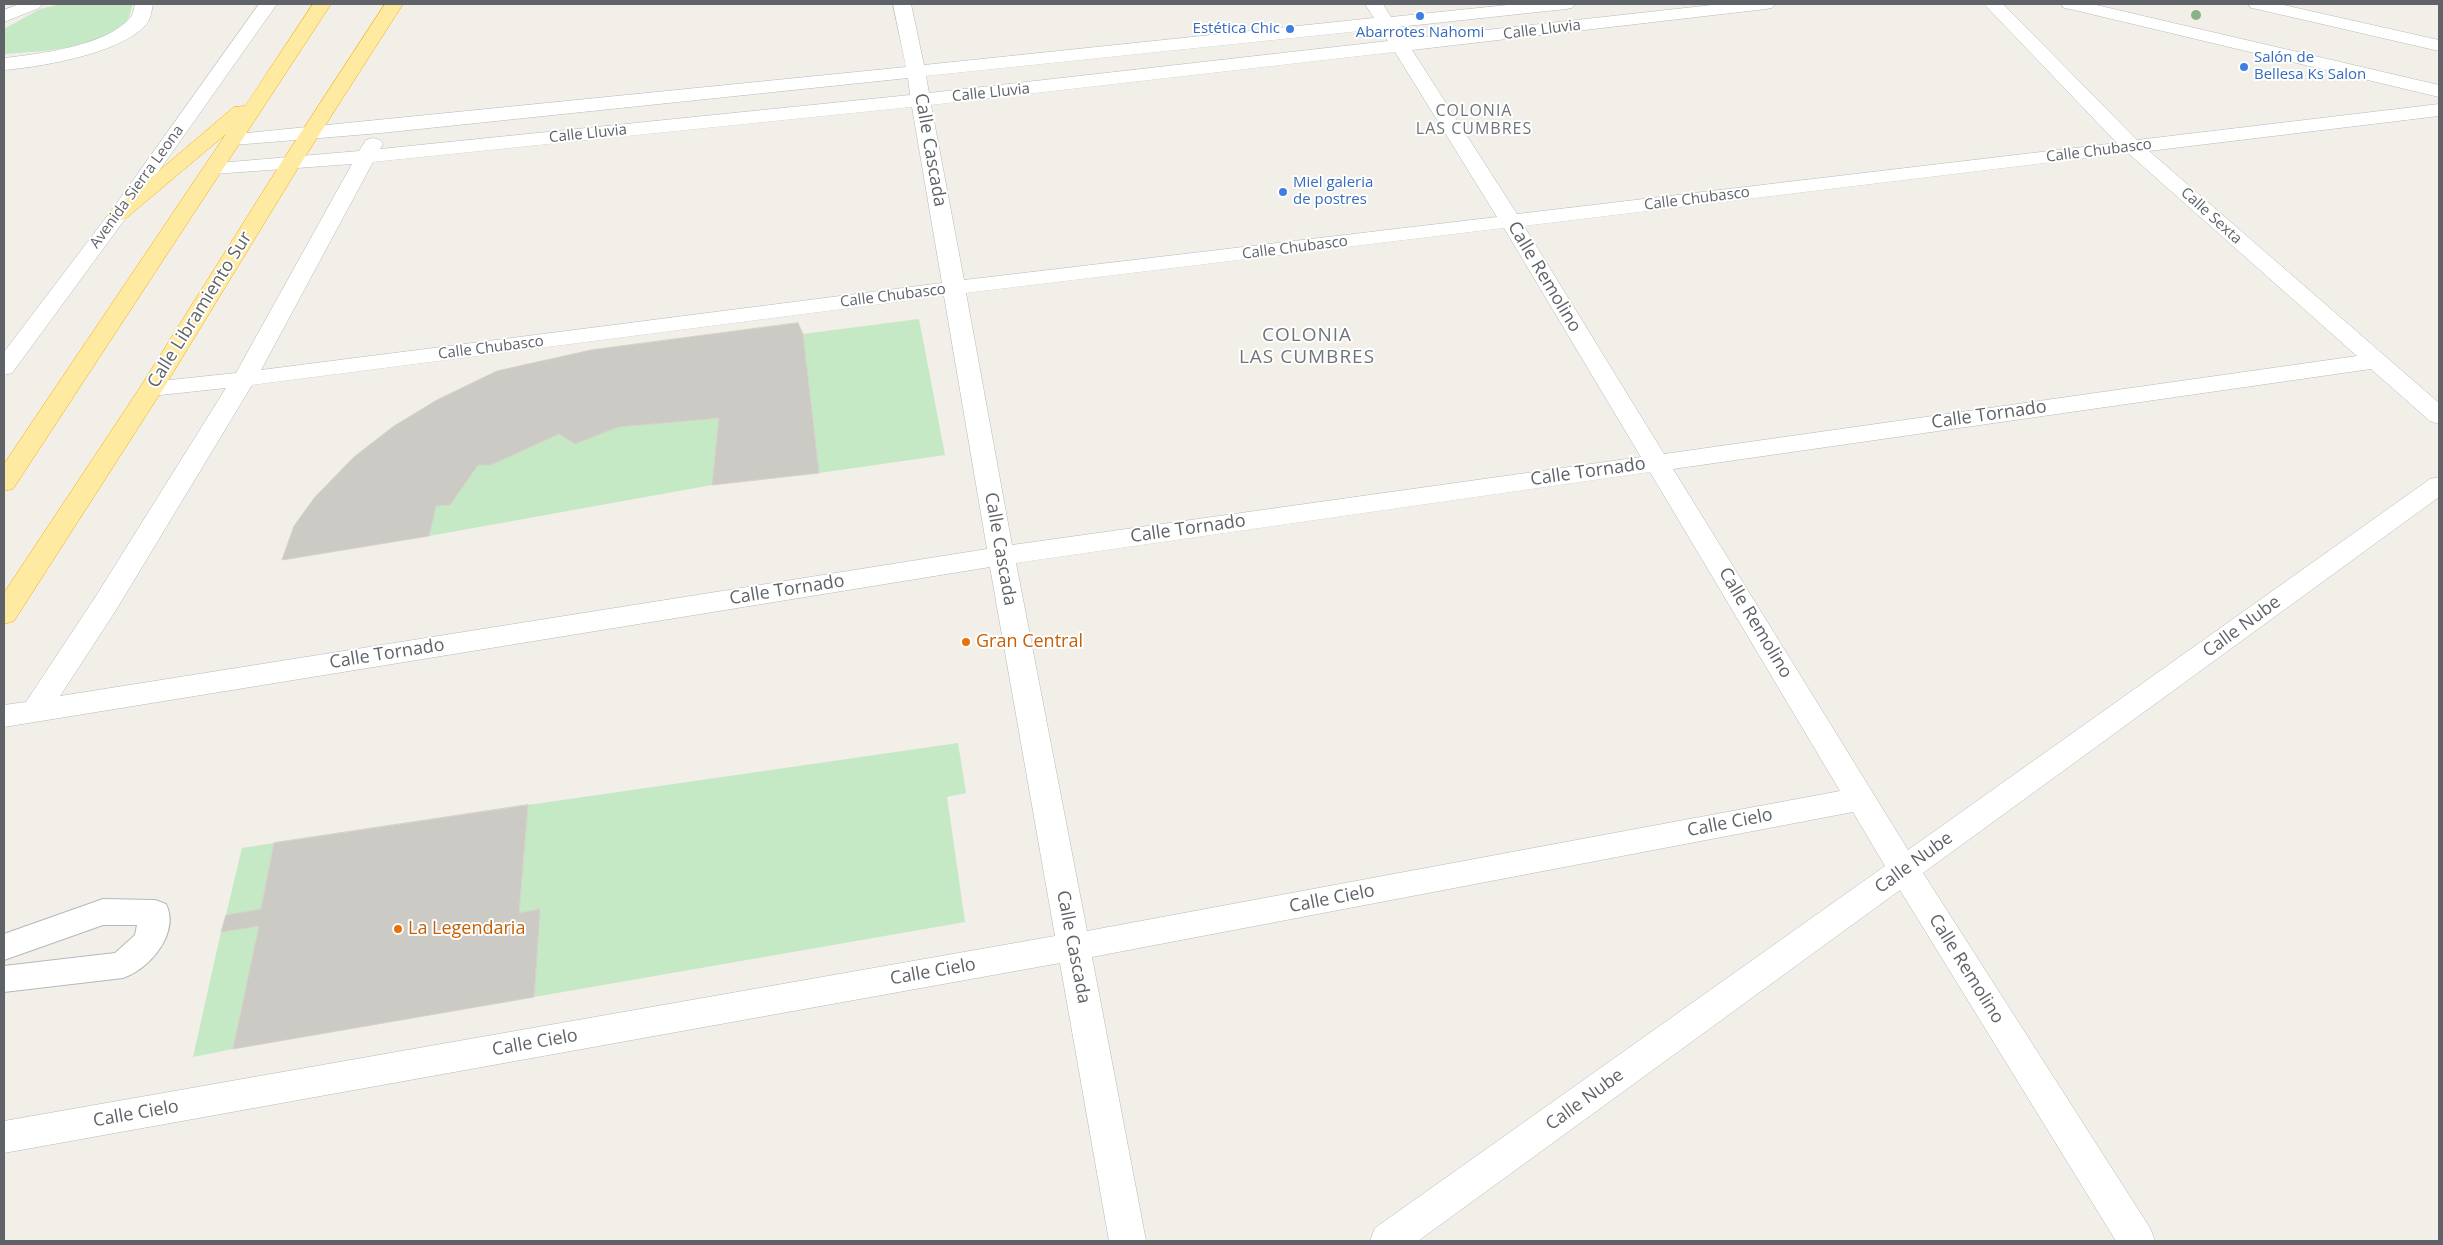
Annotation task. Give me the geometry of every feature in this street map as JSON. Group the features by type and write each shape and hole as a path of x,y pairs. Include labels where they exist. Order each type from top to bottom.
{"highway":[{"path":"4,483 322,4"},
{"name":"Calle Libramiento Sur","path":"4,614 151,389 291,163 394,4"},
{"path":"118,215 265,90"}],"street":[{"path":"4,17 34,4"},
{"path":"4,64 32,61 87,49 118,36 140,20 144,4"},
{"name":"Avenida Sierra Leona","path":"5,365 118,215 268,4"},
{"name":"Calle Cascada","path":"902,4 916,72 1001,556 1128,1241"},
{"name":"Calle Lluvia","path":"234,138 310,134 916,72 1380,14 1566,4"},
{"name":"Calle Lluvia","path":"214,168 366,157 921,100 1766,4"},
{"name":"Calle Sexta","path":"1993,4 2132,146 2374,361 2439,416"},
{"path":"2070,4 2439,91"},
{"path":"2257,4 2439,46"},
{"name":"Calle Remolino","path":"1380,14 1511,222 1904,870 2137,1241"},
{"name":"Calle Chubasco","path":"151,389 244,379 954,288 2439,110"},
{"path":"35,711 106,603 244,379 381,127"},
{"name":"Calle Tornado","path":"4,716 1001,556 2374,361"},
{"name":"Calle Nube","path":"1388,1241 2439,485"},
{"name":"Calle Cielo","path":"4,1137 1073,947 1861,798"}],"lane":[{"path":"4,947 103,912 155,913 149,941 123,965 4,979"}],"green space":[{"path":"62,4 133,4 126,22 115,31 101,38 85,44 52,50 4,54 4,29 40,9"},
{"path":"919,319 945,455 819,473 803,334"},
{"path":"719,418 712,485 429,536 436,506 450,505 478,465 491,465 559,434 575,444 618,427"},
{"path":"958,743 966,793 947,797 965,922 534,997 539,909 519,913 528,805"},
{"path":"274,843 261,909 226,915 242,848"},
{"path":"259,926 233,1049 193,1057 221,932"}],"building":[{"path":"798,323 803,334 819,473 712,485 719,418 618,427 575,444 559,434 491,465 478,465 450,505 436,506 429,536 282,560 294,526 315,497 354,457 394,426 437,400 497,371 591,350"},
{"name":"La Legendaria","path":"528,805 519,913 540,909 534,997 233,1049 259,926 221,932 226,915 261,909 274,843"}],"place":[{"name":"Abarrotes Nahomi","path":"1420,16"},
{"name":"Estética Chic","path":"1290,29"},
{"name":"Salón de Bellesa Ks Salon","path":"2244,67"},
{"name":"Miel galeria de postres","path":"1283,192"},
{"name":"Gran Central","path":"966,642"},
{"name":"La Legendaria","path":"398,929"}],"district":[{"name":"COLONIA LAS CUMBRES","path":"1474,120"},
{"name":"COLONIA LAS CUMBRES","path":"1307,347"}]}
